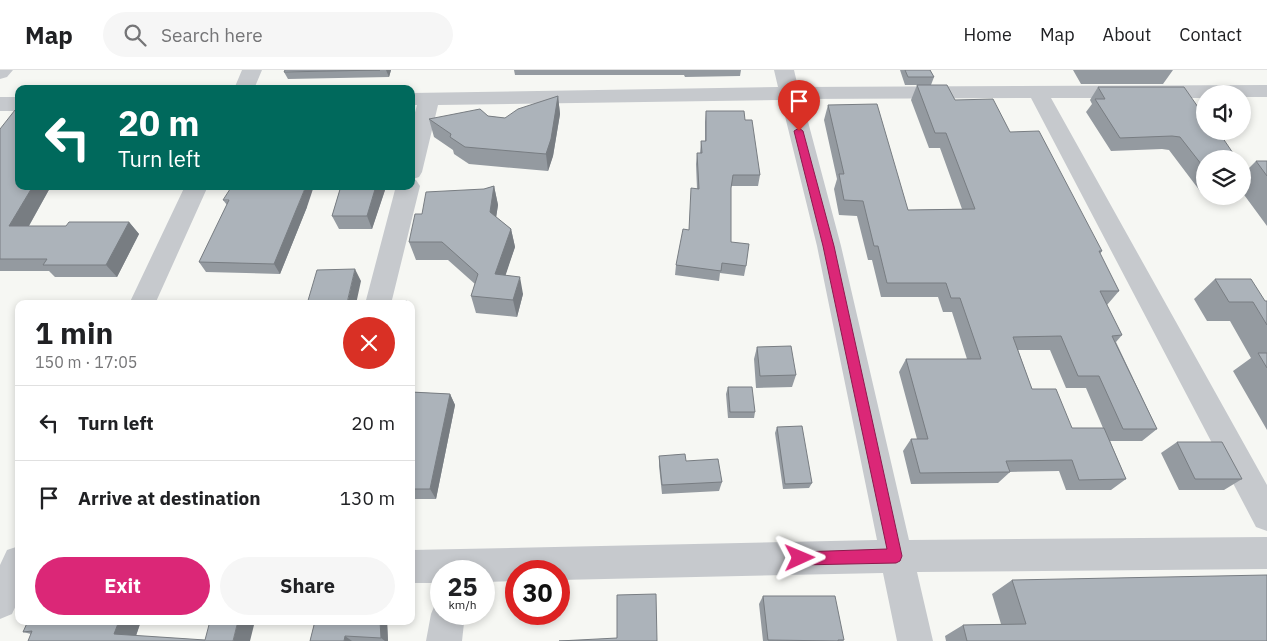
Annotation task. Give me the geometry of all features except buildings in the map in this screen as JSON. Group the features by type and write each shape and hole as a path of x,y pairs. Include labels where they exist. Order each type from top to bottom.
{"street":[{"path":"0,73 3,70"},
{"path":"246,85 252,70"},
{"path":"786,81 828,246 915,641"},
{"path":"415,139 420,98 786,81 1038,93 1267,91"},
{"path":"1038,93 1267,516"},
{"path":"0,104 15,104"},
{"path":"144,300 195,190"},
{"path":"379,300 412,194"},
{"path":"495,568 896,556 1267,553"},
{"path":"415,567 430,568"},
{"path":"444,641 446,625"}],"route":[{"path":"799,131 828,246 896,556 800,558"}]}
